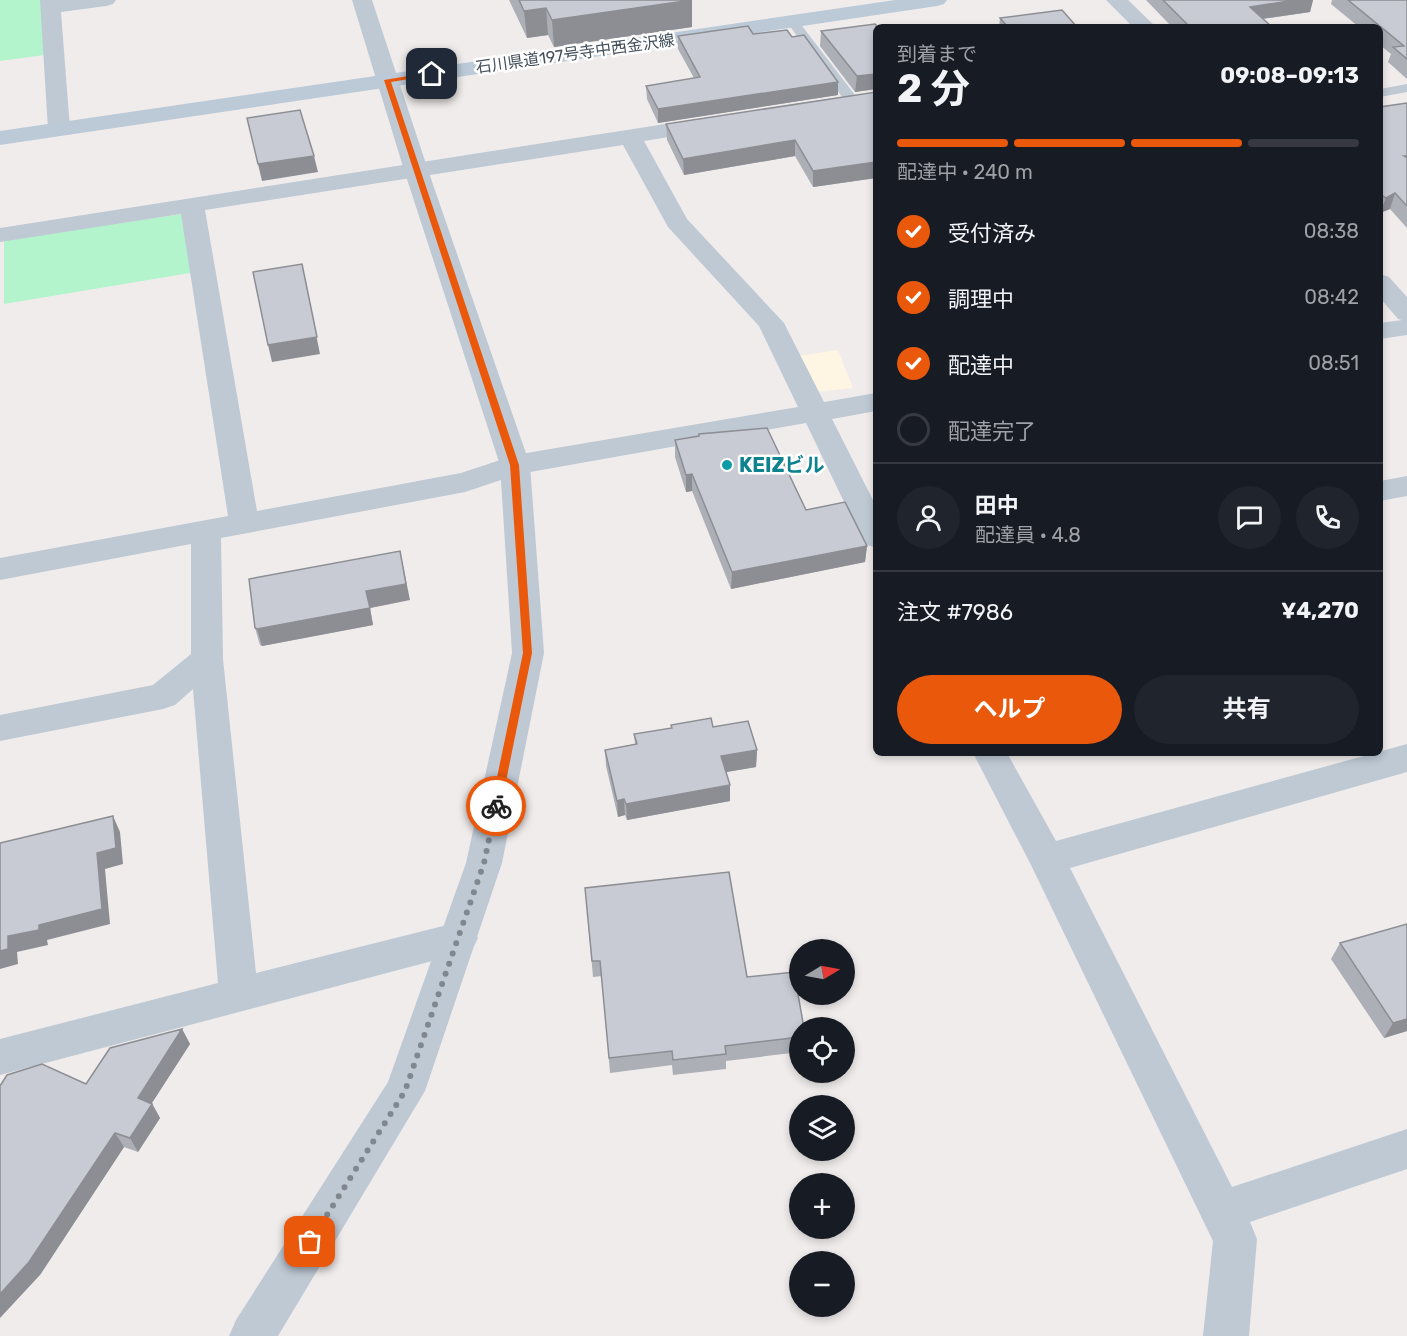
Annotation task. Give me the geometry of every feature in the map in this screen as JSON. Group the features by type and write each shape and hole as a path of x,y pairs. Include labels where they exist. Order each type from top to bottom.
{"main road":[{"name":"石川県道197号寺中西金沢線","path":"0,138 937,0"}],"street":[{"path":"59,129 50,4 106,0"},
{"path":"252,1336 405,1091 484,863 528,653 515,465 416,170 362,0"},
{"path":"1116,0 1142,24"},
{"path":"830,106 865,100"},
{"path":"0,235 736,120"},
{"path":"630,137 678,222 771,323 873,531"},
{"path":"192,205 244,523"},
{"path":"1383,286 1407,314"},
{"path":"1383,331 1407,327"},
{"path":"0,569 465,482 515,465 873,402"},
{"path":"1383,490 1407,486"},
{"path":"206,530 207,659 240,995"},
{"path":"0,728 163,696 207,659"},
{"path":"992,756 1047,859 1235,1239 1226,1336"},
{"path":"1047,859 1407,758"},
{"path":"0,1057 459,938"},
{"path":"1222,1211 1407,1149"}],"lane":[{"path":"792,21 865,100"},
{"path":"1383,92 1407,88"}],"shaded area":[{"path":"838,350 853,388 808,393 790,357"}],"green space":[{"path":"0,0 50,0 52,54 0,61"},
{"path":"196,212 208,270 4,304 4,240"}],"building":[{"path":"519,0 692,0 552,20 546,8 524,11"},
{"path":"1163,0 1295,0 1250,7 1269,24 1187,24"},
{"path":"1348,0 1407,0 1407,59 1393,47 1404,46 1383,29 1383,24 1377,24"},
{"path":"1062,10 1074,24 1005,24 1000,18"},
{"path":"873,24 873,74 857,76 821,31"},
{"path":"748,26 753,34 787,30 792,37 804,35 838,82 658,109 646,86 700,77 678,36"},
{"path":"873,92 873,162 813,171 795,140 683,159 666,124"},
{"path":"1407,103 1407,156 1404,156 1407,158 1407,206 1395,193 1386,198 1383,196 1383,107"},
{"path":"300,110 314,156 258,164 247,118"},
{"path":"302,264 317,337 268,345 253,272"},
{"path":"767,428 806,510 845,502 867,546 732,572 692,474 686,475 675,440 699,436 699,434"},
{"path":"400,551 406,584 366,591 370,608 255,628 249,579"},
{"path":"711,718 713,727 748,721 757,750 721,756 730,785 626,804 624,799 617,801 605,750 637,744 634,734 672,728 671,725"},
{"path":"113,816 116,848 97,853 102,909 39,925 39,930 8,936 8,949 0,951 0,843"},
{"path":"729,872 747,977 789,973 789,1005 800,1005 802,1017 789,1017 789,1038 725,1046 726,1054 673,1060 672,1051 609,1058 600,961 592,961 585,888"},
{"path":"1407,924 1407,1019 1393,1023 1340,943"},
{"path":"182,1029 138,1098 152,1104 130,1138 115,1133 29,1262 0,1294 0,1086 7,1075 42,1064 86,1084 110,1048"}],"way so far":[{"path":"310,1242 405,1091 484,863 496,806"}],"place":[{"name":"KEIZビル","path":"727,465"}],"route":[{"path":"432,74 387,80 515,465 528,653 496,806"}]}
